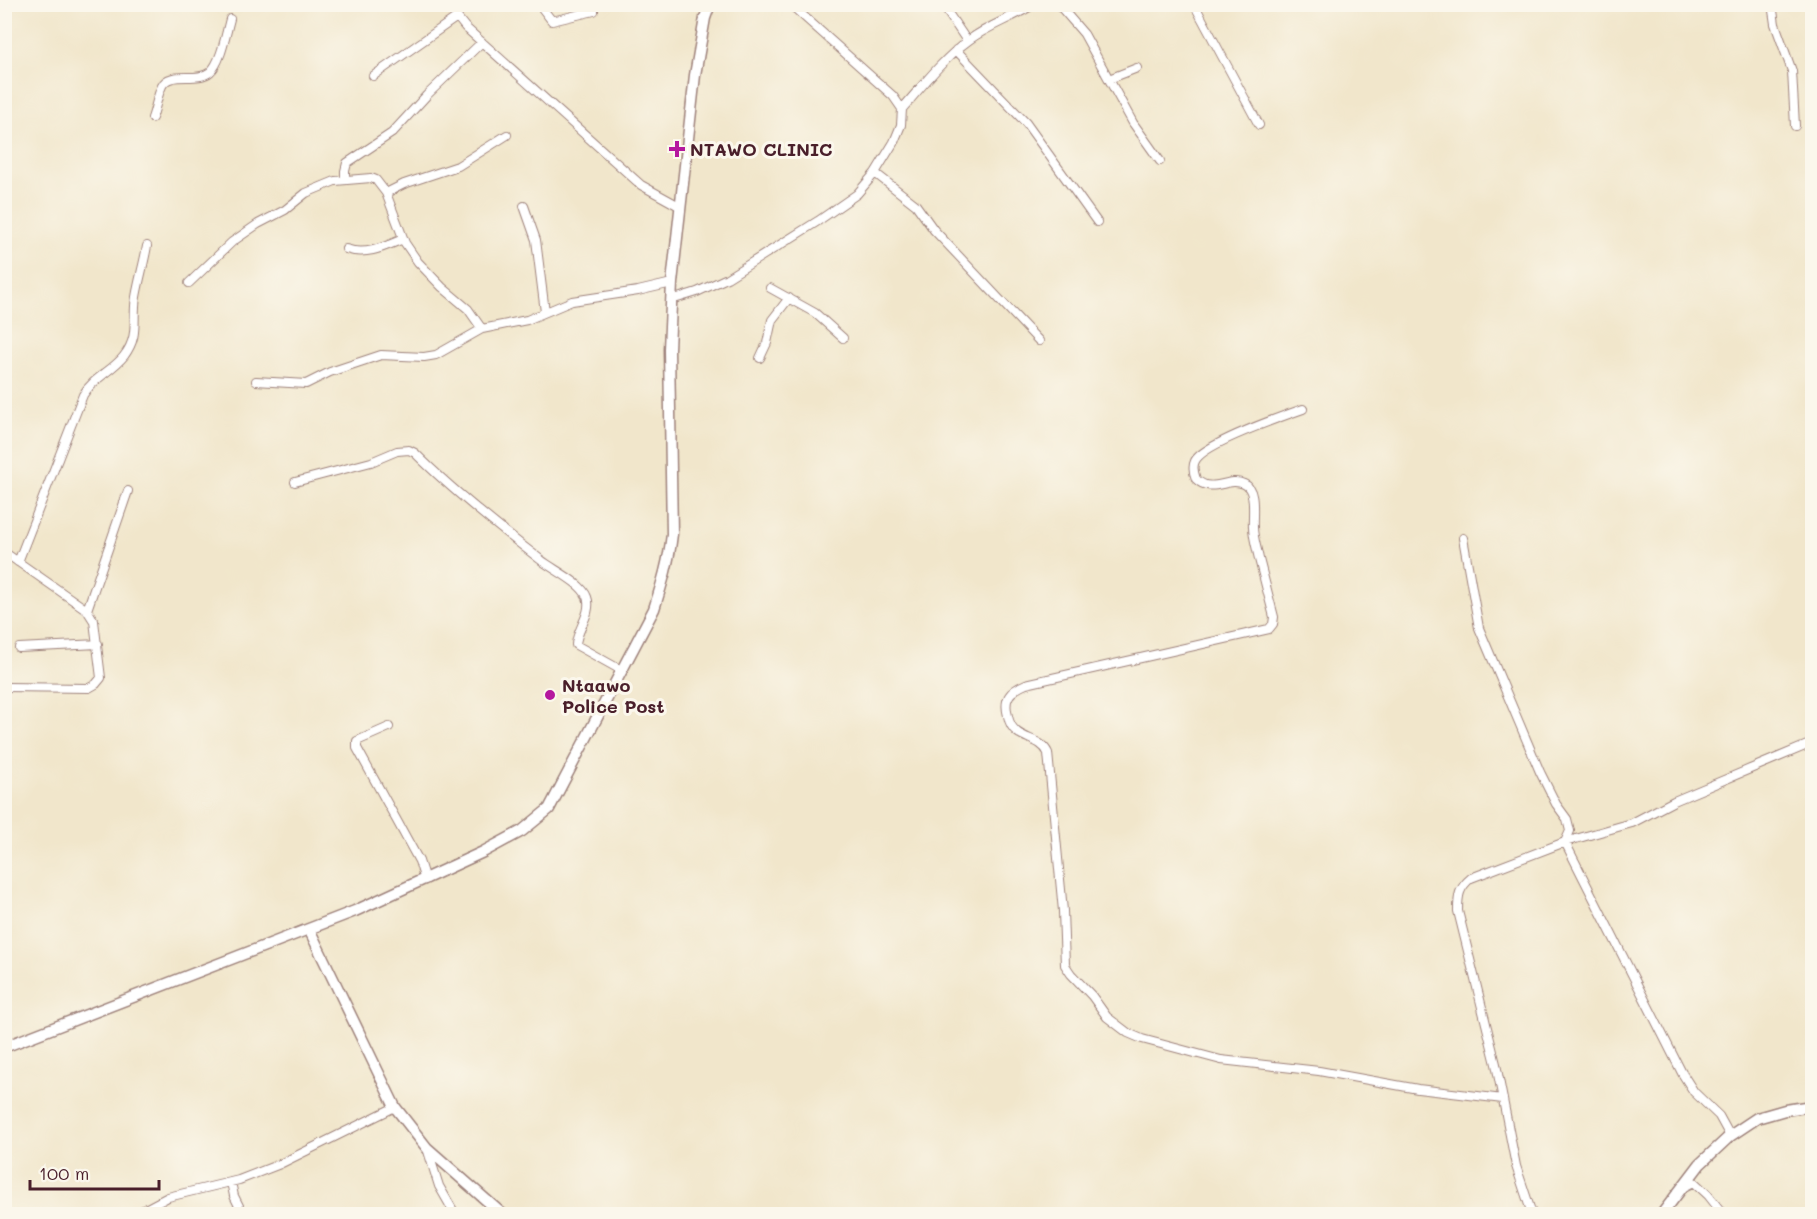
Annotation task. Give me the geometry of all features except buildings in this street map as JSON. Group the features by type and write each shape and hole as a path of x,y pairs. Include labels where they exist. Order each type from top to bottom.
{"street":[{"path":"453,4 457,17 470,32 577,129 641,185 679,206"},
{"path":"547,4 542,8 552,21 594,11"},
{"path":"4,1047 309,929 425,880 522,831 549,809 654,609 669,555 672,526 669,349 672,283 695,75 705,18 710,4"},
{"path":"790,4 893,96 902,109"},
{"path":"942,4 967,41"},
{"path":"671,300 697,292 727,278 857,194 875,173 894,142 901,125 902,109 947,57 967,41 1034,4"},
{"path":"1058,4 1084,34 1133,123 1160,161"},
{"path":"1194,4 1259,124"},
{"path":"1772,4 1775,24 1792,71 1795,126"},
{"path":"373,76 457,17"},
{"path":"152,118 162,85 169,79 205,75 211,71 217,61 230,19"},
{"path":"345,180 348,163 392,133 428,94 482,42"},
{"path":"956,51 1026,123 1097,222"},
{"path":"1109,79 1137,68"},
{"path":"386,193 404,184 458,166 507,135"},
{"path":"875,173 916,205 934,230 1039,341"},
{"path":"189,283 232,242 258,224 285,210 306,193 335,181 371,178 376,180 386,193 403,239 418,262 468,309 482,329"},
{"path":"524,206 536,240 545,312"},
{"path":"346,249 357,253 375,250 403,239"},
{"path":"18,562 83,395 94,382 123,357 131,345 136,328 136,297 147,246"},
{"path":"256,381 306,384 330,372 381,354 424,357 436,355 482,329 527,320 572,300 638,291 672,283"},
{"path":"770,288 815,313 843,338"},
{"path":"760,358 767,343 772,320 789,298"},
{"path":"1303,409 1262,423 1207,450 1195,459 1194,465 1196,479 1205,486 1243,483 1249,487 1252,496 1252,530 1274,617 1269,629 1026,684 1015,689 1008,696 1005,707 1009,723 1017,732 1041,744 1048,753 1063,911 1065,965 1107,1017 1128,1033 1143,1039 1221,1060 1319,1071 1418,1089 1503,1099"},
{"path":"295,482 371,462 398,451 409,450 415,453 452,487 541,560 582,588 587,596 588,607 576,645 621,670"},
{"path":"87,610 128,492"},
{"path":"1462,538 1479,628 1540,772 1556,804 1567,819 1570,831 1565,842"},
{"path":"4,552 58,587 87,610 94,621 100,678 89,688 4,687"},
{"path":"19,648 98,644"},
{"path":"389,727 357,741 357,748 419,861 425,880"},
{"path":"1532,1215 1516,1166 1503,1099 1458,911 1460,887 1471,878 1565,842 1632,823 1674,801 1812,743"},
{"path":"1565,842 1682,1073 1694,1092 1719,1116 1731,1136"},
{"path":"309,929 395,1107 427,1148 502,1215"},
{"path":"1662,1215 1700,1164 1731,1136 1757,1118 1785,1110 1812,1106"},
{"path":"136,1215 168,1197 231,1182 280,1164 395,1107"},
{"path":"427,1148 440,1186 455,1215"},
{"path":"231,1182 234,1196 243,1215"},
{"path":"1681,1188 1694,1182 1708,1195 1723,1215"}],"place":[{"name":"NTAWO CLINIC","path":"677,149"},
{"name":"Ntaawo Police Post","path":"550,695"}]}
